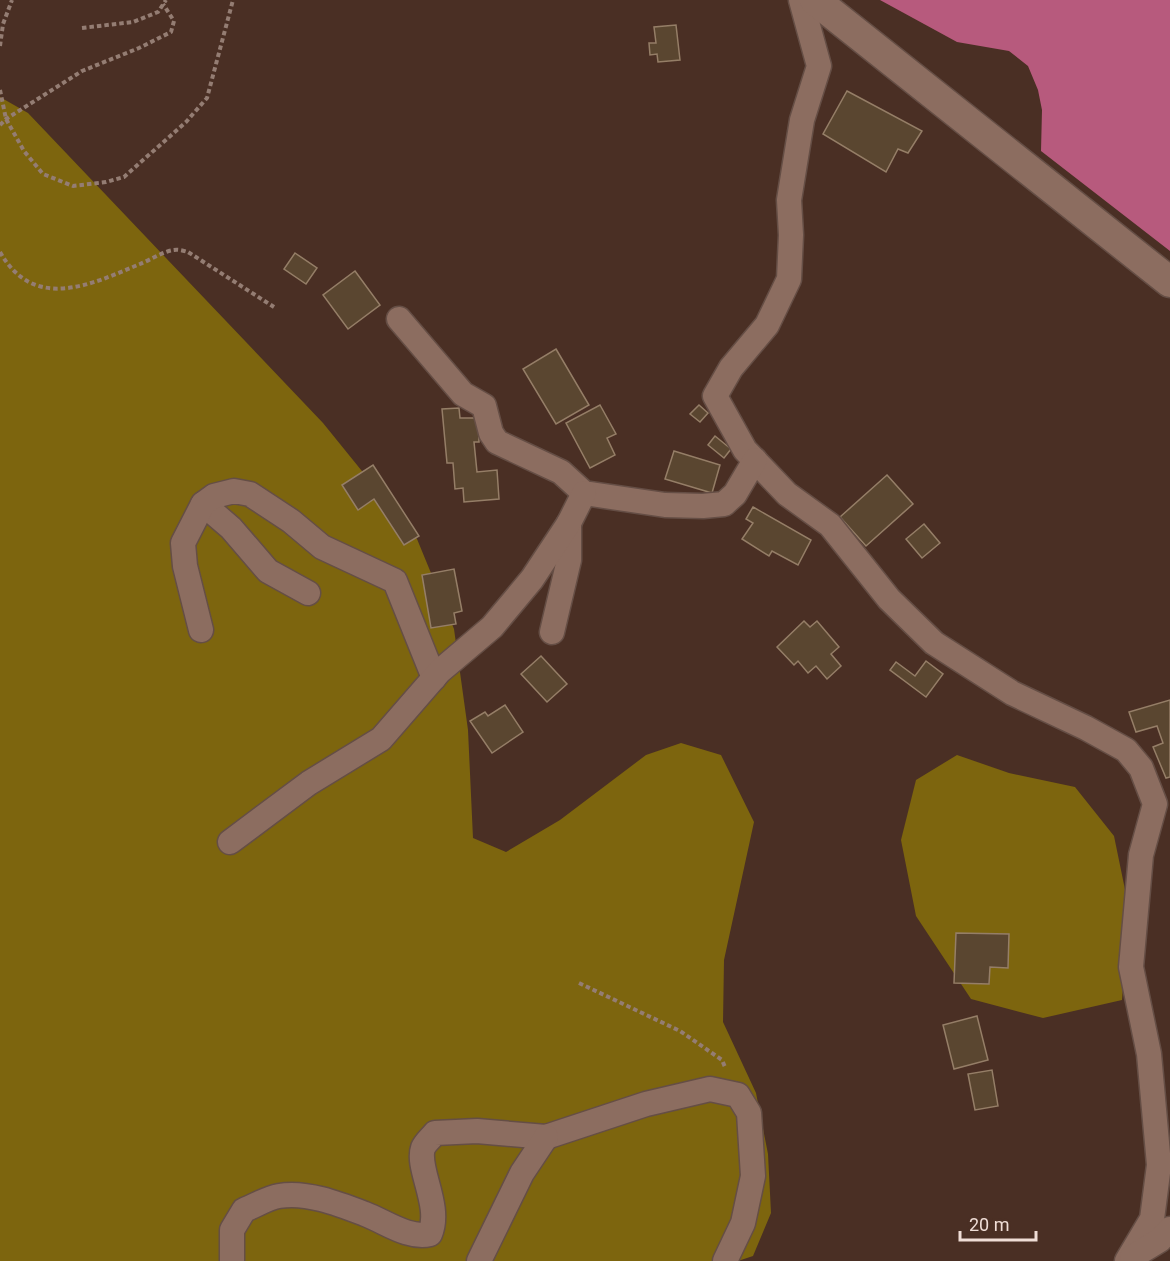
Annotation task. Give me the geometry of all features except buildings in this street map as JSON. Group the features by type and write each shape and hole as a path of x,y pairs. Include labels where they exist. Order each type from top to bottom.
{"street":[{"path":"801,0 819,66 802,120 789,200 791,235 789,279 767,325 731,368 715,396 745,450 787,494 830,525 889,599 934,643 1012,693 1126,750 1142,768 1161,818 1141,855 1131,967 1149,1054 1159,1165 1152,1219 1127,1261"},
{"path":"815,0 1170,282"},
{"path":"399,319 463,394 484,406 491,433 497,442 561,472 584,494 665,505 724,504 735,494 754,460"},
{"path":"201,630 185,566 183,543 202,504 214,496 234,491 250,494 291,521 322,547 395,581 434,678"},
{"path":"230,842 309,783 381,739 434,678 492,627 532,579 569,523 584,494"},
{"path":"202,504 231,528 268,571 308,593"},
{"path":"552,632 569,560 569,523"},
{"path":"232,1261 232,1230 244,1210 279,1196 311,1197 363,1213 409,1233 420,1236 430,1234 433,1219 431,1194 421,1156 424,1146 435,1134 477,1131 546,1137 646,1104 710,1089 738,1095 749,1113 753,1176 743,1223 725,1261"},
{"path":"479,1261 522,1173 546,1137"},
{"path":"1127,1261 1160,1240 1170,1229"}],"path":[{"path":"0,46 3,24 12,0"},
{"path":"0,90 6,119 24,151 43,174 73,186 124,177 186,122 207,98 233,0"},
{"path":"0,125 82,71 139,48 171,32 174,21 165,2 158,12 133,22 82,28"},
{"path":"0,252 10,269 24,281 38,287 67,288 101,280 174,250 188,252 274,307"},
{"path":"579,983 680,1031 722,1060 738,1095"}],"shaded area":[{"path":"880,0 1170,0 1170,251 1041,151 1042,110 1038,90 1028,66 1009,51 957,42"},
{"path":"0,97 28,113 323,423 417,539 454,629 468,730 473,838 506,852 560,820 646,755 681,743 721,755 754,822 724,960 723,1022 756,1093 768,1154 771,1213 753,1256 738,1261 0,1261"},
{"path":"957,755 1009,773 1075,787 1114,836 1129,909 1122,1000 1043,1018 971,999 916,916 901,840 916,780"}]}
